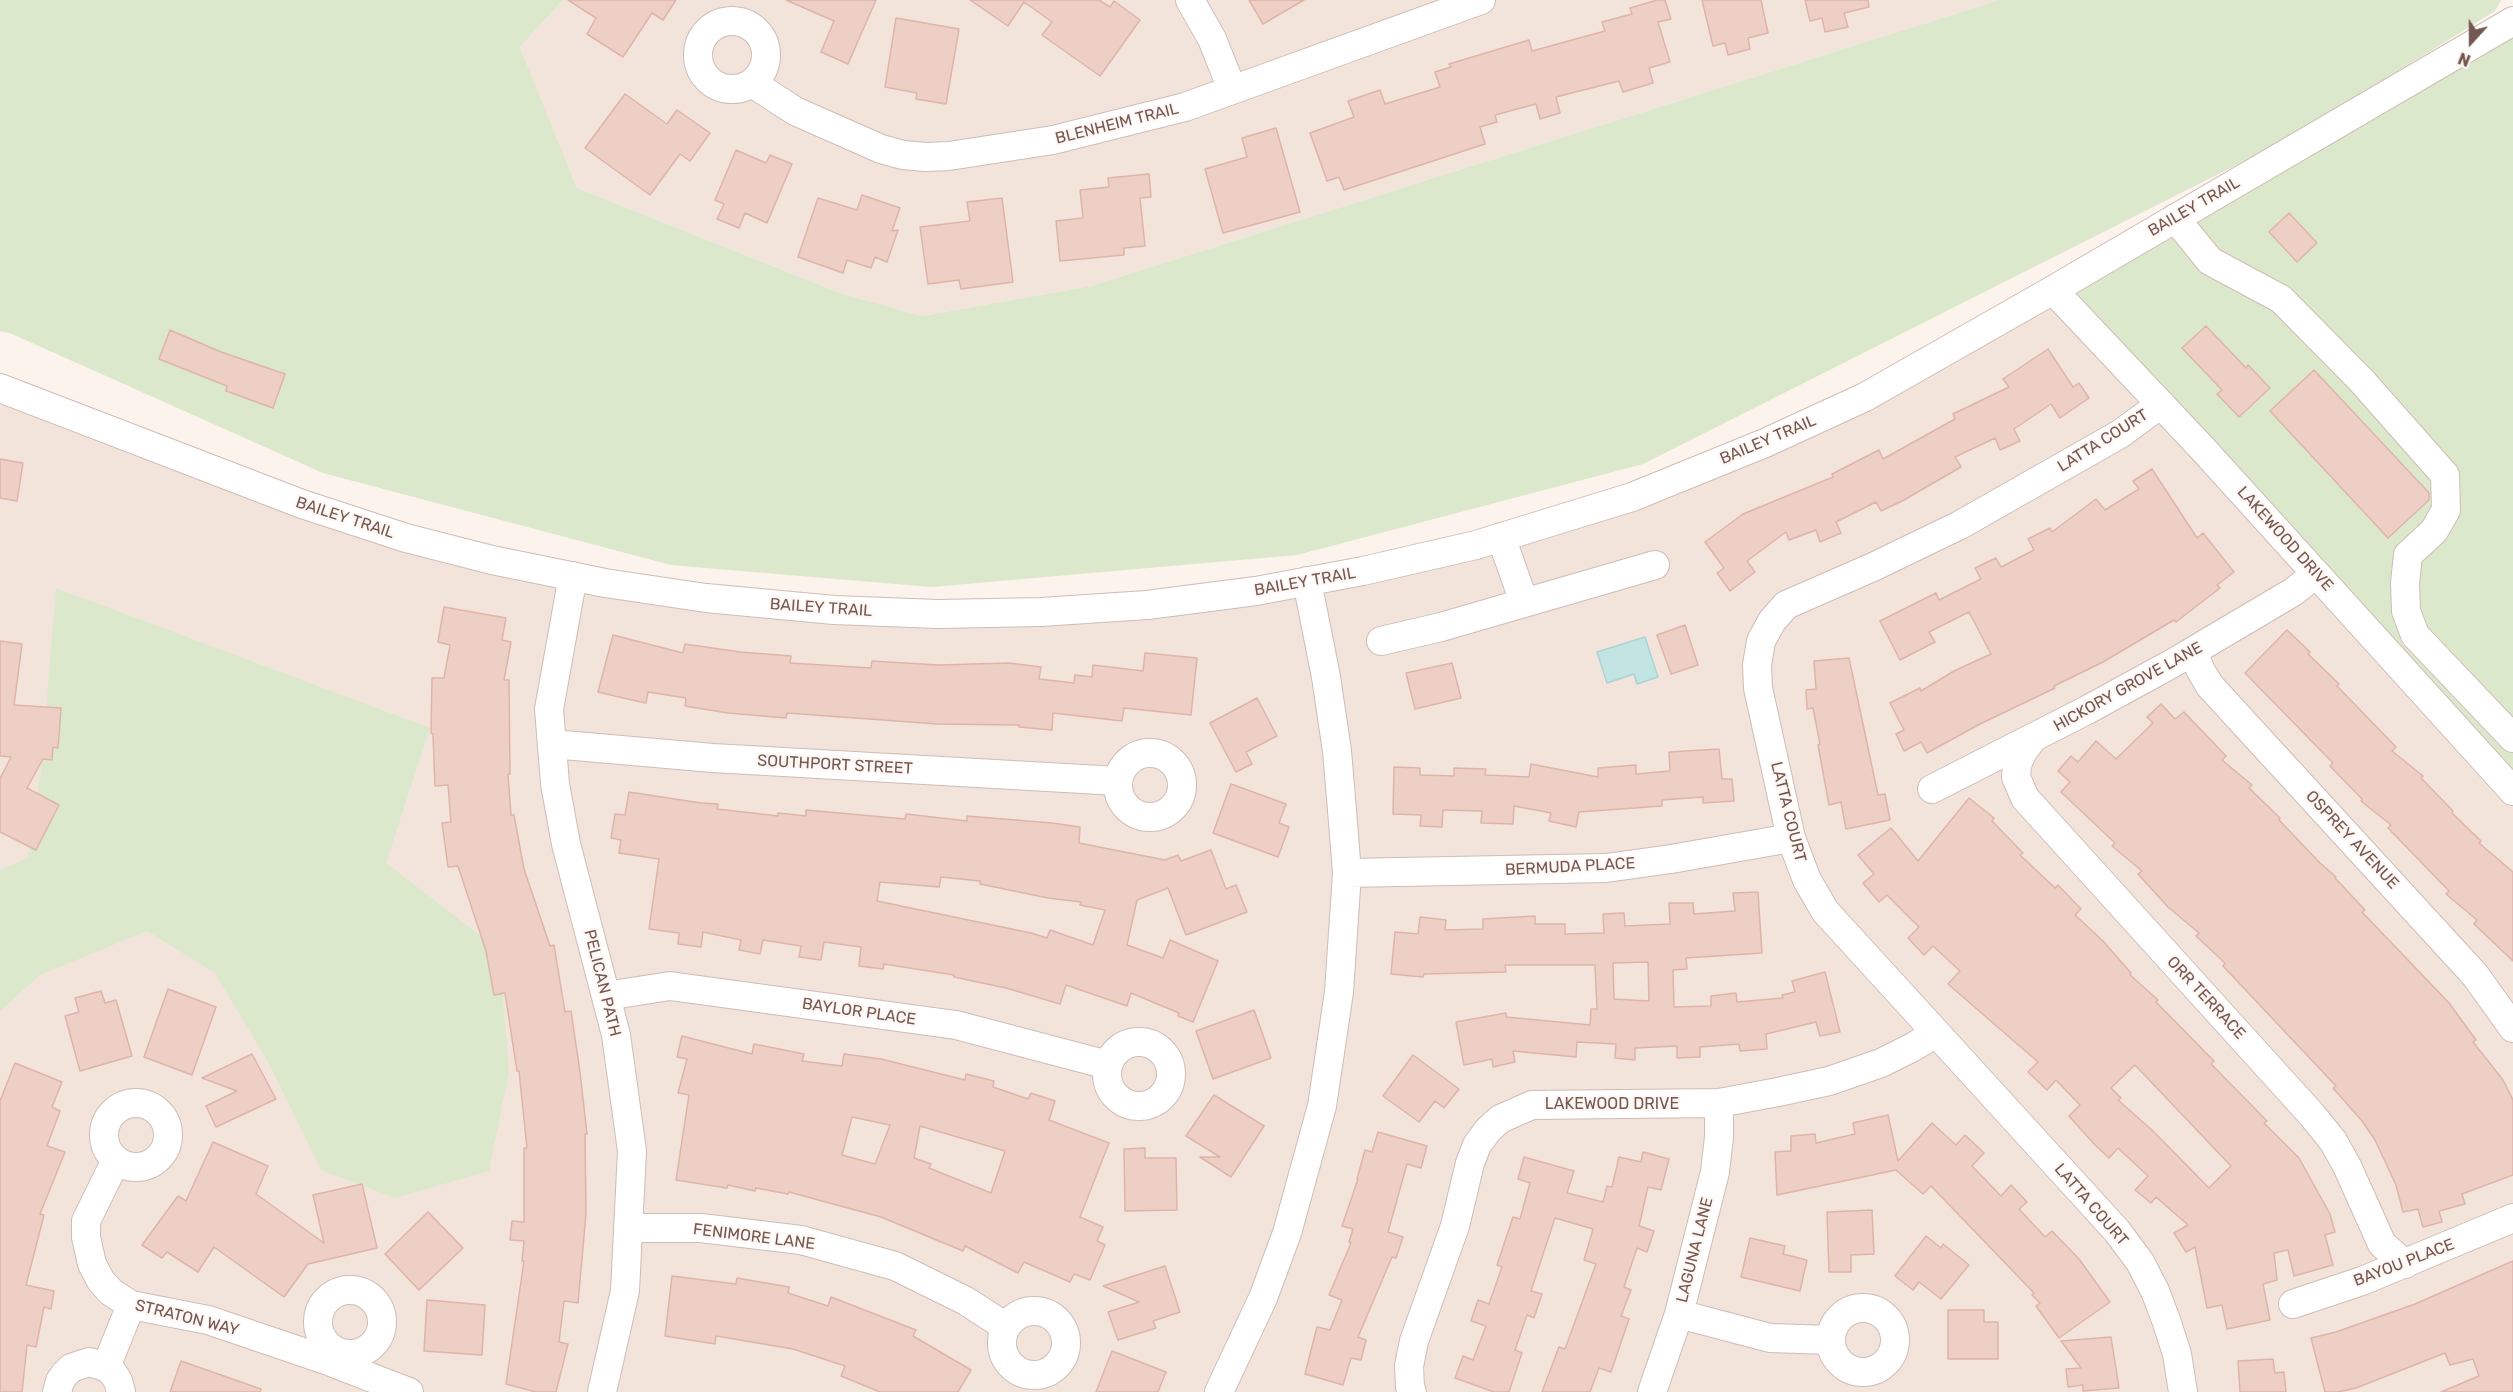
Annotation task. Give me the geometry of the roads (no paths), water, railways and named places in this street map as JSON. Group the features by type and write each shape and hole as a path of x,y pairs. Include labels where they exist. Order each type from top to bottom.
{"street":[{"path":"1190,0 1212,39 1232,89"},
{"name":"BLENHEIM TRAIL","path":"752,83 795,111 849,136 903,155 926,157 1053,140 1165,113 1481,0"},
{"name":"BAILEY TRAIL","path":"0,388 302,504 406,538 492,560 706,598 834,610 938,614 1041,612 1147,605 1256,591 1386,566 1501,537 1632,497 1765,442 1865,397 2053,290 2513,21"},
{"path":"2175,218 2210,261 2282,298 2361,380 2445,475 2446,510 2433,531 2408,555 2405,583 2406,611 2415,635 2513,738"},
{"name":"LAKEWOOD DRIVE","path":"2053,290 2161,404 2513,791"},
{"name":"LATTA COURT","path":"2161,404 2120,434 1960,525 1786,605 1772,621 1761,641 1757,665 1758,688 1791,838 1807,880 1825,912 2117,1231 2140,1262 2155,1291 2177,1354 2183,1392"},
{"path":"1501,537 1524,602"},
{"path":"1381,641 1441,627 1655,565"},
{"name":"HICKORY GROVE LANE","path":"1932,789 2033,738 2193,651 2293,592 2316,574"},
{"name":"PELICAN PATH","path":"573,576 549,709 555,784 566,844 616,1035 632,1151 625,1291 602,1392"},
{"path":"1219,1392 1263,1299 1287,1233 1322,1106 1339,992 1347,873 1337,751 1307,581"},
{"name":"OSPREY AVENUE","path":"2193,651 2210,686 2475,975 2513,1028"},
{"name":"ORR TERRACE","path":"2033,738 2022,753 2017,765 2016,777 2025,798 2312,1115 2333,1141 2347,1166 2382,1244 2405,1263"},
{"name":"SOUTHPORT STREET","path":"552,744 713,758 1118,781"},
{"name":"BERMUDA PLACE","path":"1347,873 1606,868 1791,838"},
{"name":"BAYLOR PLACE","path":"606,996 670,986 956,1025 1108,1065"},
{"name":"LAKEWOOD DRIVE","path":"1412,1392 1409,1366 1414,1341 1455,1226 1470,1163 1477,1145 1488,1130 1514,1111 1532,1105 1719,1103 1829,1082 1881,1063 1936,1033"},
{"name":"LAGUNA LANE","path":"1652,1392 1679,1314 1714,1173 1719,1137 1719,1103"},
{"name":"STRATON WAY","path":"116,1160 86,1221 86,1237 92,1264 101,1281 111,1292 131,1305 208,1320 336,1357 409,1392"},
{"name":"BAYOU PLACE","path":"2293,1304 2405,1263 2513,1218"},
{"name":"FENIMORE LANE","path":"628,1228 701,1228 801,1240 895,1266 966,1301 1006,1327"},
{"path":"106,1367 131,1305"},
{"path":"1679,1314 1770,1338 1830,1340"},
{"path":"57,1392 60,1381 71,1368 88,1362 106,1367 118,1381 121,1392"}],"water":[{"path":"1645,637 1658,677 1637,684 1634,674 1607,683 1597,652"}]}
